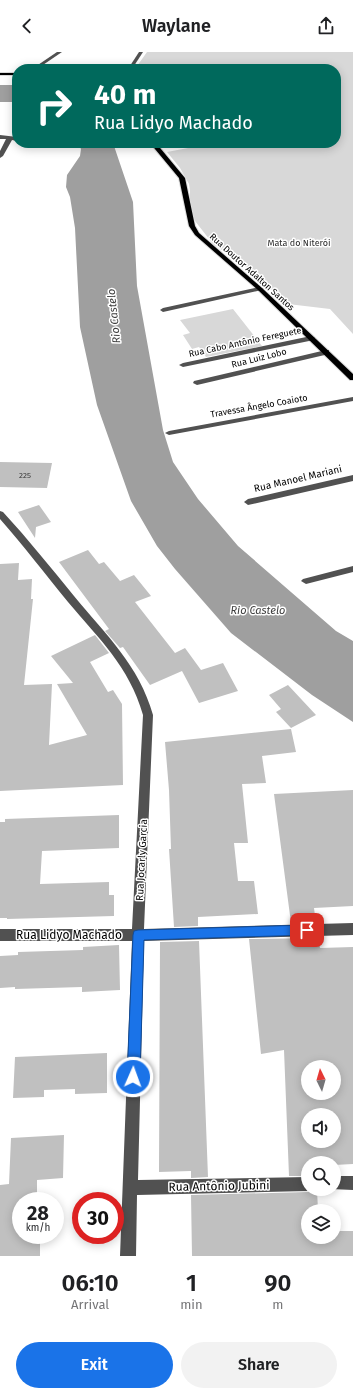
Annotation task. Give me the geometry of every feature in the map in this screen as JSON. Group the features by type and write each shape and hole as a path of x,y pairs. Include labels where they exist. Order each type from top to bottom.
{"main road":[{"path":"0,74 12,74"},
{"name":"Rua Doutor Adalton Santos","path":"157,148 182,178 192,226 197,234 260,288 353,378"}],"street":[{"path":"42,64 60,52"},
{"path":"134,64 142,52"},
{"path":"0,137 10,138 0,156"},
{"path":"163,310 260,288"},
{"name":"Rua Cabo Antônio Fereguete","path":"183,365 311,338"},
{"name":"Rua Luiz Lobo","path":"197,383 326,352"},
{"name":"Travessa Ângelo Coaioto","path":"169,433 353,399"},
{"name":"Rua Manoel Mariani","path":"248,502 353,478"},
{"name":"Rua Jocarly Garcia","path":"0,514 20,536 124,663 145,698 148,715 138,935 128,1256"},
{"path":"306,582 353,569"},
{"name":"Rua Lidyo Machado","path":"0,935 138,935 353,929"},
{"path":"341,1183 353,1183"},
{"name":"Rua Antônio Jubini","path":"130,1188 301,1184"}],"green space":[{"name":"Mata do Niterói","path":"147,52 353,52 353,334 330,309 288,304 245,266 213,244 195,221 190,206 189,184 180,168 167,152 188,148 341,148 341,64 139,64"},
{"path":"233,309 262,346 206,357 199,347 192,349 183,335 190,333 180,320"}],"water":[{"path":"0,85 12,85 12,102 0,102"},
{"name":"Rio Castelo","path":"115,148 133,202 137,286 163,430 173,462 198,499 238,546 336,631 353,641 353,722 312,695 231,633 157,546 131,501 97,405 80,327 75,228 70,197 66,187 67,175 80,156 81,149"}],"building":[{"path":"0,462 52,463 47,488 0,487"},
{"path":"39,505 51,522 36,527 35,538 18,512"},
{"path":"88,550 99,564 104,562 120,581 134,575 151,596 135,602 175,653 185,648 201,670 223,663 238,691 199,703 182,671 150,685 123,647 120,648 105,631 109,629 59,562"},
{"path":"19,563 18,580 32,579 31,599 33,599 24,685 52,684 49,745 87,735 57,684 73,683 51,656 95,635 109,653 90,662 108,692 113,690 122,704 123,785 0,791 0,564"},
{"path":"288,685 316,715 291,728 276,712 281,709 269,695"},
{"path":"291,729 296,752 262,756 266,783 242,784 248,843 234,843 238,881 254,881 258,914 198,917 198,926 174,927 169,849 171,849 169,790 165,742"},
{"path":"353,790 353,906 314,908 316,923 291,923 274,794"},
{"path":"119,815 119,848 42,851 40,884 109,882 109,895 114,895 114,916 0,918 0,822 5,822 5,819"},
{"path":"318,938 320,948 353,947 353,1164 341,1165 341,1156 301,1156 301,1176 289,1176 284,1050 261,1054 249,939"},
{"path":"199,941 208,1177 191,1178 191,1171 159,1172 160,942"},
{"path":"119,945 120,990 82,992 82,987 0,988 0,956 18,955 18,952 83,950 83,947"},
{"path":"107,1053 107,1093 75,1094 75,1089 44,1090 44,1097 13,1098 15,1057"},
{"path":"64,1135 63,1178 37,1180 37,1192 12,1192 12,1244 40,1244 40,1256 0,1256 0,1185 9,1184 11,1138"},
{"path":"301,1192 301,1196 317,1196 318,1204 301,1204 301,1244 341,1244 341,1231 353,1231 353,1256 192,1256 191,1195"}],"route":[{"path":"133,1077 138,935 307,930"}]}
